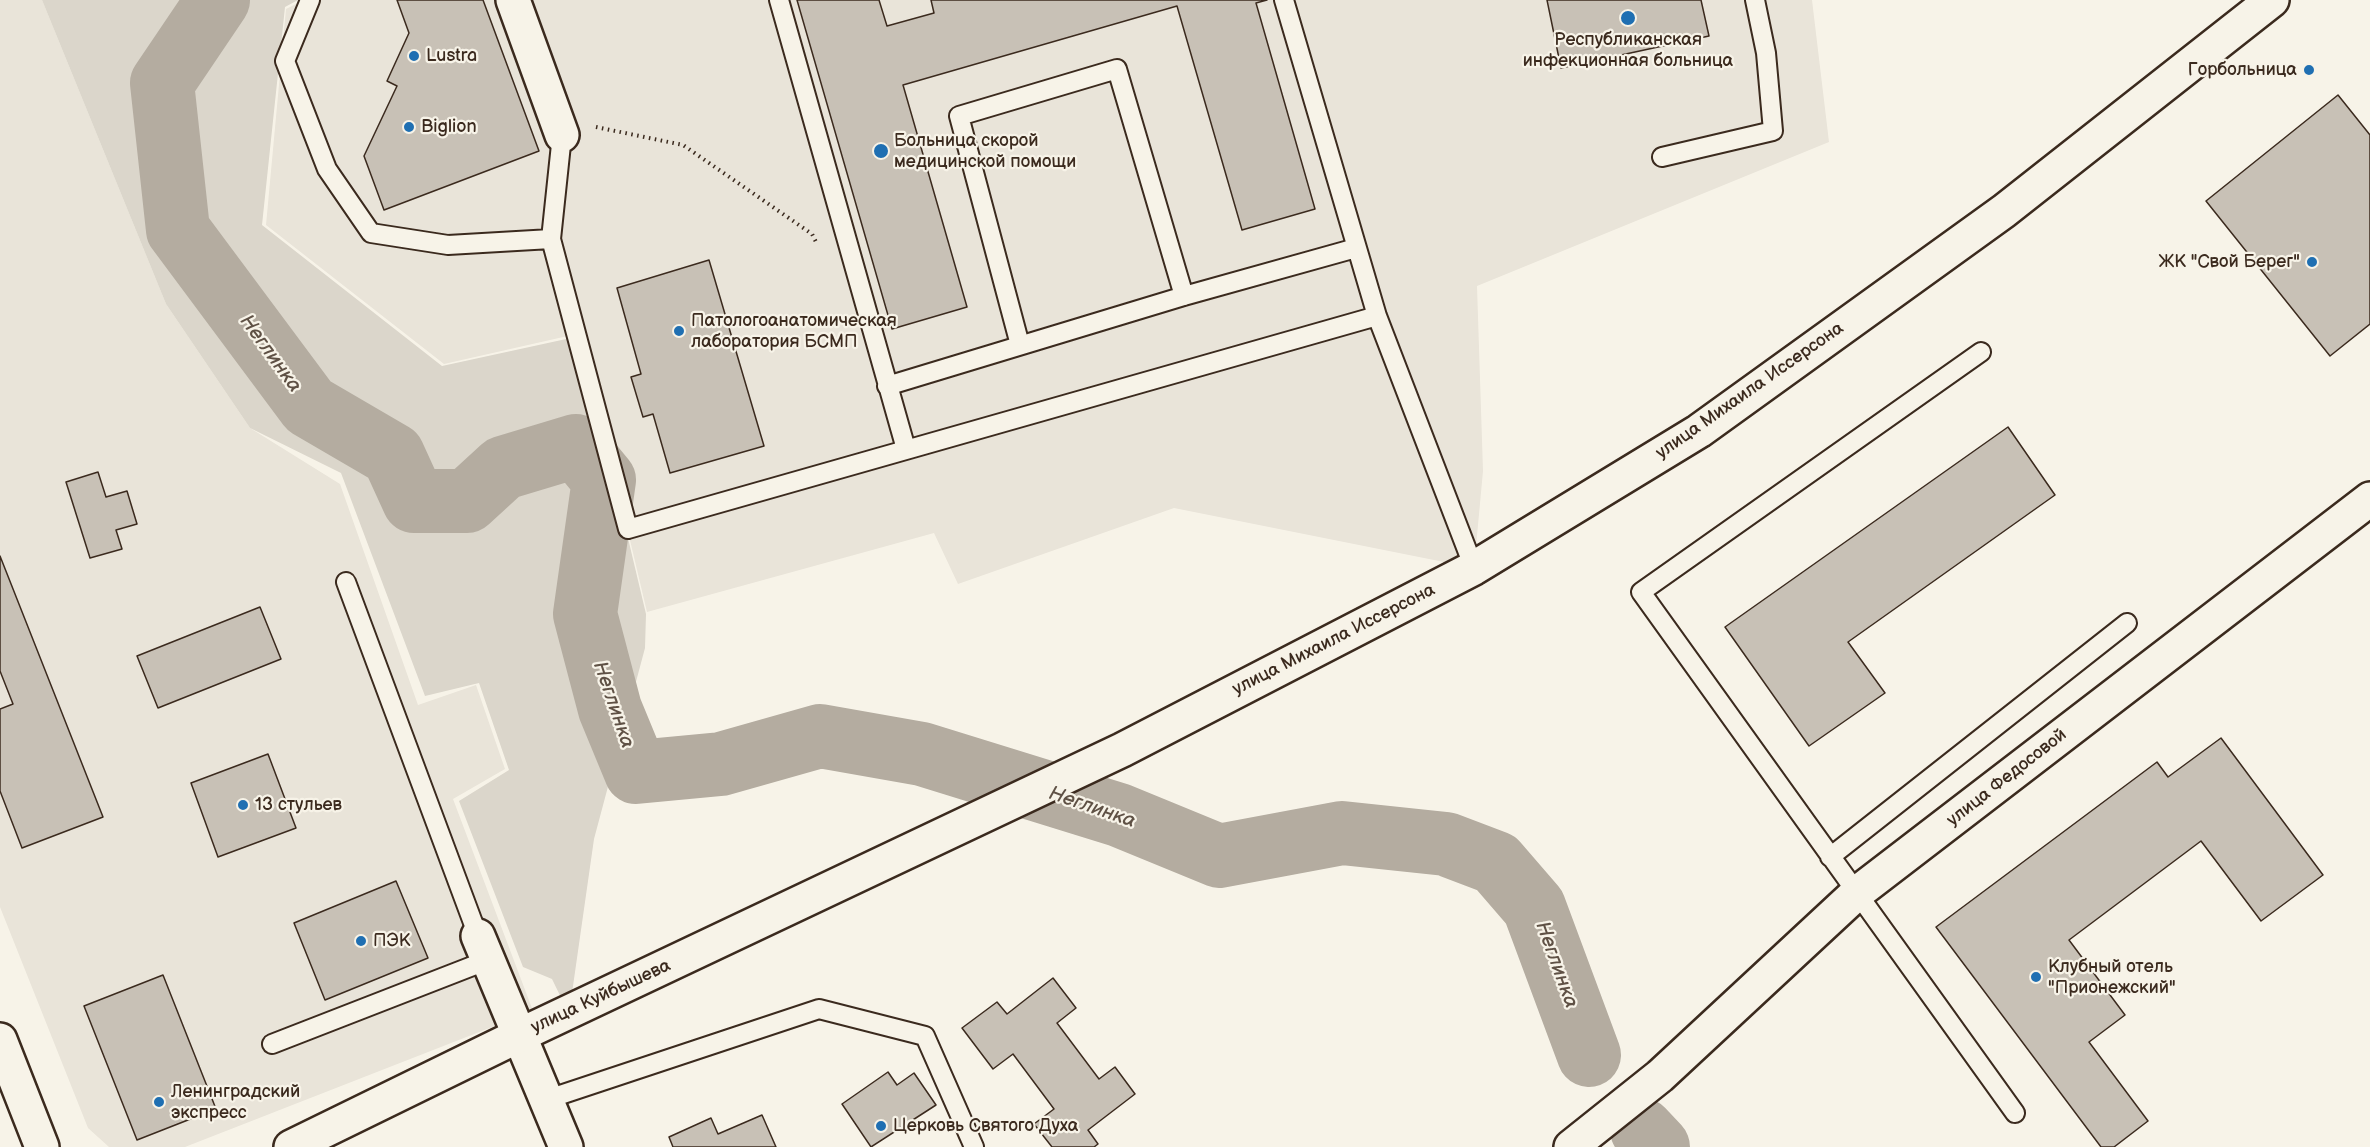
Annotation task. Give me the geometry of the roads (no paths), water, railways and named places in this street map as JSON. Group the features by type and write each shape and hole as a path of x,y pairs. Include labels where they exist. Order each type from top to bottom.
{"main road":[{"path":"513,0 559,127"},
{"name":"улица Михаила Иссерсона","path":"913,851 1122,750 1474,568 1699,431 2004,211 2272,0"},
{"name":"улица Федосовой","path":"1571,1147 1660,1076 1857,893 2370,499"},
{"name":"улица Куйбышева","path":"291,1147 520,1035 913,851"},
{"path":"483,948 548,1099 566,1147"},
{"path":"0,1040 42,1147"}],"lane":[{"path":"310,0 285,61 327,169 371,233 448,245 550,239"},
{"path":"779,0 906,449"},
{"path":"1284,0 1377,316 1474,568"},
{"path":"1662,158 1773,131 1766,53 1755,0"},
{"path":"1020,345 959,116 1106,72 1117,69 1184,296"},
{"path":"559,127 550,239 628,529 1377,316"},
{"path":"887,386 1184,296 1356,248"},
{"path":"1981,351 1641,592 2015,1113"},
{"path":"272,1044 483,948 346,582"},
{"path":"1830,857 2127,623"},
{"path":"548,1099 819,1009 925,1036 974,1147"}],"waterway":[{"name":"Неглинка","path":"218,0 162,83 178,230 309,406 393,455 414,501 467,501 503,468 576,446 604,480 585,614 610,709 636,772 721,764 820,736 922,754 1119,815 1219,856 1342,833 1446,844 1496,863 1534,907 1589,1055"},
{"name":"Неглинка","path":"1642,1130 1658,1147"}],"place":[{"name":"Республиканская инфекционная больница","path":"1628,18"},
{"name":"Lustra","path":"414,56"},
{"name":"Горбольница","path":"2309,70"},
{"name":"Biglion","path":"409,127"},
{"name":"Больница скорой медицинской помощи","path":"881,151"},
{"name":"ЖК \"Свой Берег\"","path":"2312,262"},
{"name":"Патологоанатомическая лаборатория БСМП","path":"679,331"},
{"name":"13 стульев","path":"243,805"},
{"name":"ПЭК","path":"361,941"},
{"name":"Клубный отель \"Прионежский\"","path":"2036,977"},
{"name":"Ленинградский экспресс","path":"159,1102"},
{"name":"Церковь Святого Духа","path":"881,1126"}]}
